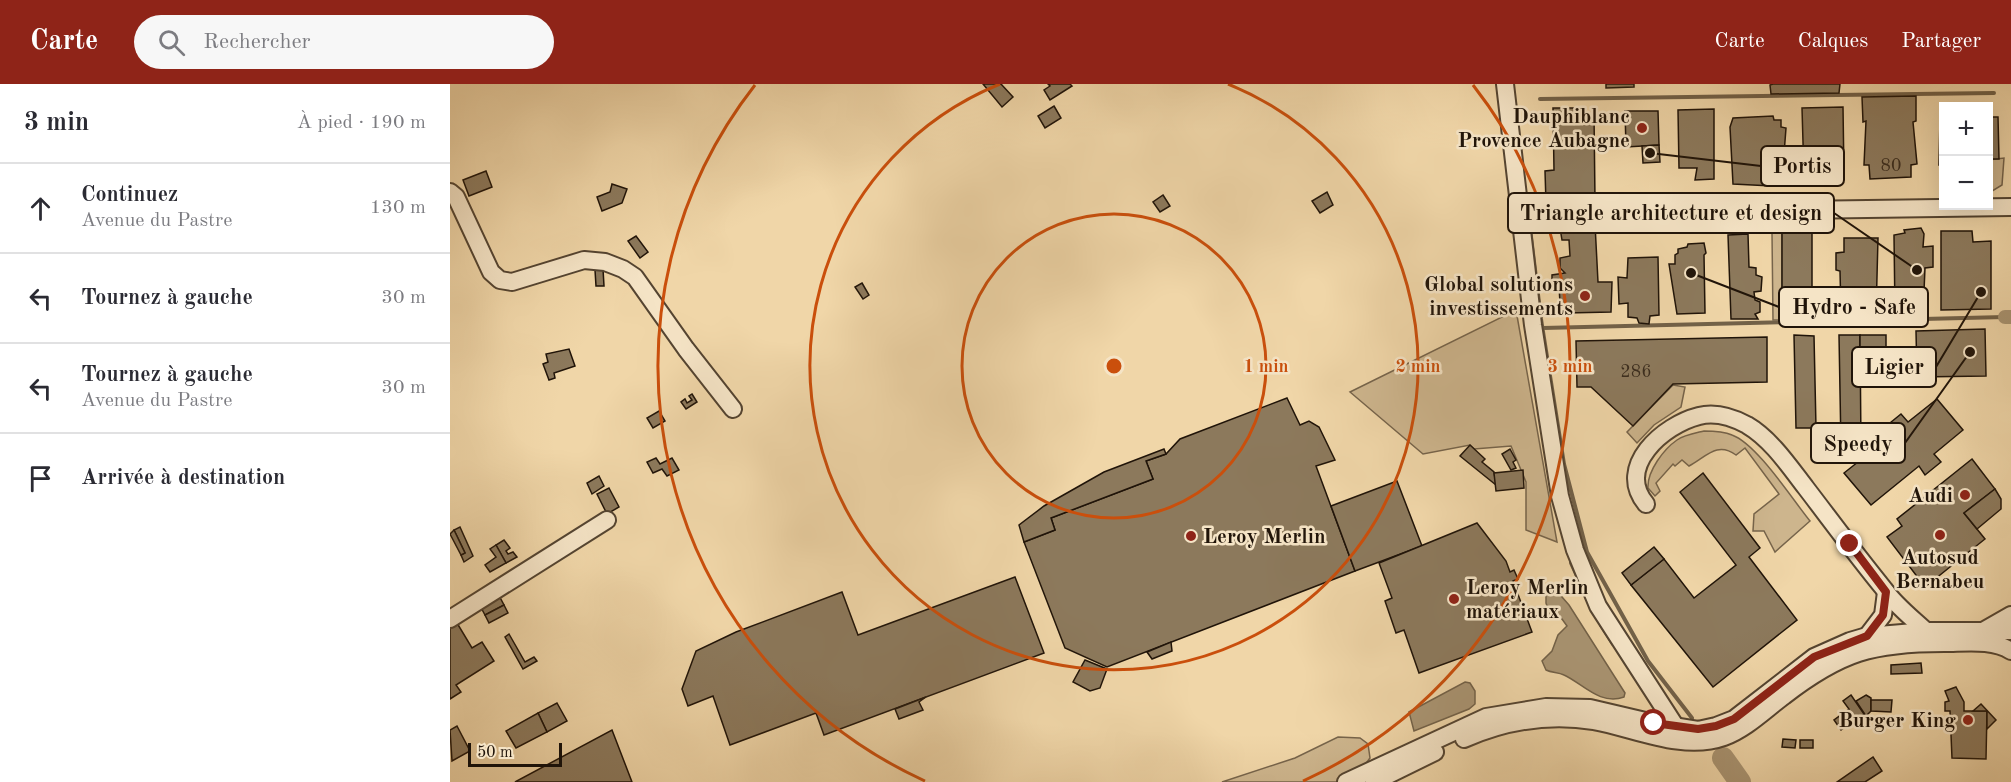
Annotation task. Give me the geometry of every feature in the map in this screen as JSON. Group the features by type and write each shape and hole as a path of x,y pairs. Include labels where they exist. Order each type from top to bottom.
{"street":[{"path":"1505,84 1533,325 1563,507 1575,550 1598,606 1676,727"},
{"path":"450,192 456,197 491,272 500,280 512,282 585,260 605,262 635,277 686,350 733,409"},
{"path":"1639,212 2011,207"},
{"path":"1646,504 1636,489 1635,473 1637,465 1656,439 1674,425 1700,416 1727,416 1765,438 1886,592 1926,631"},
{"path":"450,619 607,520"},
{"path":"1867,636 1883,615 1886,592"},
{"path":"1980,633 2011,615"},
{"path":"1346,782 1486,717 1546,707 1590,708 1676,727 1698,729 1716,726 1734,719 1814,657 1867,636 1926,631 1980,633 2011,631"},
{"path":"1374,782 1483,731 1537,719 1592,721 1676,740 1694,741 1724,737 1743,727 1811,675 1854,652 1880,646 1902,643 1979,643 2004,647 2011,651"}],"shaded area":[{"path":"2004,158 2002,185 1993,191 1993,159"},
{"path":"1782,230 1782,313 1795,312 1795,320 1773,320 1772,233"},
{"path":"1516,310 1557,542 1526,530 1526,482 1511,446 1474,449 1470,445 1423,454 1350,392"},
{"path":"1673,385 1685,387 1681,407 1654,425 1637,443 1627,432"},
{"path":"1704,431 1729,434 1742,440 1774,473 1810,521 1775,552 1764,531 1753,531 1754,514 1779,494 1745,448 1736,455 1729,451 1717,450 1689,466 1682,460 1675,466 1673,464 1656,483 1660,491 1655,496 1648,488 1653,468 1667,449 1680,438"},
{"path":"1555,589 1569,605 1625,693 1624,697 1615,699 1599,696 1564,675 1546,670 1542,661 1552,651 1558,635 1567,626 1562,619 1552,619 1546,603 1546,596"},
{"path":"1465,682 1470,683 1475,691 1475,704 1469,709 1414,731 1409,712"},
{"path":"1338,737 1360,738 1368,744 1370,758 1361,770 1343,782 1222,782 1295,758"}],"building":[{"path":"983,84 1001,84 1013,97 1002,107"},
{"path":"1048,84 1070,84 1072,86 1050,100 1044,90 1050,86"},
{"path":"1606,84 1634,84 1634,87 1606,88"},
{"path":"1840,84 1839,93 1771,94 1770,85"},
{"path":"1916,96 1916,121 1913,122 1917,164 1911,165 1911,177 1870,179 1869,165 1864,165 1866,121 1863,122 1862,97"},
{"path":"1054,106 1061,118 1045,128 1038,116"},
{"path":"1843,107 1844,175 1804,176 1802,108"},
{"path":"1553,108 1583,108 1583,113 1594,114 1595,201 1546,203 1545,171 1554,170"},
{"path":"1714,109 1714,179 1695,180 1697,168 1679,168 1678,110"},
{"name":"Dauphiblanc Provence Aubagne","path":"1625,111 1658,111 1659,145 1626,147"},
{"path":"1773,116 1774,120 1781,120 1781,127 1786,128 1782,180 1774,181 1772,186 1733,184 1730,127 1733,118"},
{"path":"1993,117 1998,117 1999,159 1993,159"},
{"path":"1659,145 1660,162 1643,163 1642,146"},
{"path":"486,171 492,187 469,196 463,180"},
{"path":"612,184 627,189 622,203 602,211 597,197 610,192"},
{"path":"1327,192 1333,205 1320,213 1312,201"},
{"path":"1163,195 1170,206 1160,212 1153,202"},
{"path":"1595,224 1598,282 1612,282 1611,312 1566,313 1560,303 1559,286 1552,285 1552,275 1565,273 1560,268 1560,258 1570,256 1569,240 1562,240 1560,228"},
{"path":"1921,228 1924,234 1923,247 1933,246 1933,267 1925,268 1923,314 1895,313 1894,235 1905,233 1904,230"},
{"path":"1782,230 1812,230 1812,311 1782,313"},
{"path":"1941,231 1972,231 1973,242 1991,241 1991,309 1941,310"},
{"path":"1748,234 1749,267 1756,268 1756,275 1762,277 1761,291 1754,292 1755,300 1760,302 1760,312 1755,314 1758,319 1731,319 1728,235"},
{"path":"636,236 648,252 640,258 628,241"},
{"path":"1844,238 1878,238 1876,315 1845,318 1845,313 1841,312 1840,271 1836,270 1836,253 1844,252"},
{"path":"1704,243 1706,253 1704,255 1705,313 1677,314 1669,264 1675,264 1678,249 1687,247 1688,244"},
{"path":"1658,257 1659,315 1650,316 1649,324 1639,323 1637,318 1628,317 1628,303 1619,304 1618,277 1627,278 1628,258"},
{"path":"603,269 604,286 596,286 595,270"},
{"path":"862,283 869,295 863,299 855,287"},
{"path":"1985,329 1986,376 1917,377 1916,331"},
{"path":"1794,335 1814,336 1816,428 1796,428"},
{"path":"1839,335 1860,335 1861,446 1854,452 1850,447 1841,447"},
{"path":"1860,335 1886,335 1886,351 1860,351"},
{"path":"1767,337 1767,382 1673,384 1633,426 1591,387 1577,387 1576,341"},
{"path":"569,349 575,366 554,373 555,378 549,380 543,364 548,362 546,354"},
{"path":"692,394 697,402 686,409 681,402 685,399 687,403 692,400 689,396"},
{"name":"Leroy Merlin","path":"1287,398 1300,425 1309,421 1319,427 1335,460 1316,466 1355,571 1107,667 1065,648 1024,542 1055,530 1051,518 1153,479 1146,461 1166,454 1180,439"},
{"path":"1937,399 1963,430 1934,454 1941,462 1925,475 1919,466 1871,505 1844,473 1892,435 1885,427 1901,414 1908,422"},
{"path":"659,411 665,421 653,428 647,418"},
{"path":"1470,445 1485,459 1482,462 1494,472 1496,485 1460,456"},
{"path":"1164,449 1166,454 1146,461 1153,479 1051,518 1055,530 1024,542 1019,525 1044,506 1104,472"},
{"path":"1510,449 1516,460 1513,462 1516,468 1511,470 1502,454"},
{"path":"656,458 660,464 672,458 679,470 667,476 662,469 653,473 647,462"},
{"path":"1972,459 1995,489 1964,513 1985,539 1925,587 1887,537 1902,526 1897,519"},
{"path":"1523,470 1524,488 1496,491 1494,473"},
{"path":"1703,473 1760,548 1749,557 1797,620 1713,687 1631,585 1664,559 1694,598 1736,565 1680,492"},
{"path":"599,476 604,486 592,494 587,483"},
{"path":"1397,481 1422,546 1355,571 1331,506"},
{"path":"609,488 619,507 607,514 597,494"},
{"path":"1995,489 2001,499 2001,509 1977,529 1964,513"},
{"name":"Leroy Merlin matériaux","path":"1477,523 1506,561 1510,572 1514,570 1518,579 1513,581 1532,632 1419,673 1404,630 1396,633 1385,601 1392,598 1379,563"},
{"path":"460,527 473,556 464,562 461,555 465,553 454,530"},
{"path":"454,530 465,553 461,555 450,534"},
{"path":"504,540 510,548 506,551 508,554 513,552 517,557 506,563 496,545"},
{"path":"496,545 506,563 490,572 485,565 496,557 490,549"},
{"path":"1654,547 1664,559 1631,585 1622,573"},
{"path":"1015,577 1044,653 824,735 816,713 730,745 713,696 688,706 682,689 696,651 736,632 842,592 858,635"},
{"path":"496,590 504,605 485,615 478,602"},
{"path":"504,605 508,613 489,623 485,615"},
{"path":"457,623 472,648 482,642 494,661 456,685 461,692 450,699 450,628"},
{"path":"509,634 525,662 534,657 537,661 523,669 505,637"},
{"path":"1171,642 1172,651 1152,659 1147,652"},
{"path":"1085,660 1107,669 1100,688 1090,691 1073,682"},
{"path":"1921,663 1922,673 1891,674 1891,665"},
{"name":"Burger King","path":"1956,687 1964,702 1964,711 1987,711 1986,759 1952,758 1950,711 1945,711 1945,702 1949,701 1945,691"},
{"path":"1851,695 1864,714 1841,730 1834,720 1849,709 1843,701"},
{"path":"1866,695 1871,698 1871,711 1866,716 1856,701"},
{"path":"926,697 919,702 923,710 899,719 895,709"},
{"path":"1871,700 1892,700 1891,712 1871,711"},
{"path":"557,703 567,721 547,732 538,713"},
{"path":"1981,704 1996,720 1987,729 1987,711 1973,711"},
{"path":"538,713 547,732 516,748 506,731"},
{"path":"457,726 470,751 452,761 450,730"},
{"path":"612,730 632,782 515,782"},
{"path":"1783,739 1796,740 1795,748 1782,747"},
{"path":"1800,740 1813,740 1813,748 1800,748"},
{"path":"1873,757 1882,771 1865,782 1837,782"}],"waterway":[{"path":"1540,99 1994,93"},
{"path":"1527,204 1541,319 1564,464 1587,552 1648,661 1692,718"},
{"path":"1549,214 1599,213"},
{"path":"1543,328 2005,317"},
{"path":"2005,317 2011,317"},
{"path":"1571,563 1577,576"},
{"path":"1601,625 1613,644"},
{"path":"1723,758 1740,782"}],"place":[{"name":"Dauphiblanc Provence Aubagne","path":"1642,128"},
{"name":"Portis","path":"1650,153"},
{"name":"Triangle architecture et design","path":"1917,270"},
{"name":"Hydro - Safe","path":"1691,273"},
{"name":"Ligier","path":"1981,292"},
{"name":"Global solutions investissements","path":"1585,296"},
{"name":"Speedy","path":"1970,352"},
{"name":"Audi","path":"1965,495"},
{"name":"Autosud Bernabeu","path":"1940,535"},
{"name":"Leroy Merlin","path":"1191,536"},
{"name":"Leroy Merlin matériaux","path":"1454,599"},
{"name":"Burger King","path":"1968,720"}],"route":[{"path":"1654,723 1698,729 1716,726 1734,719 1814,657 1836,646 1867,636 1883,615 1886,608 1886,592 1850,544"}]}
